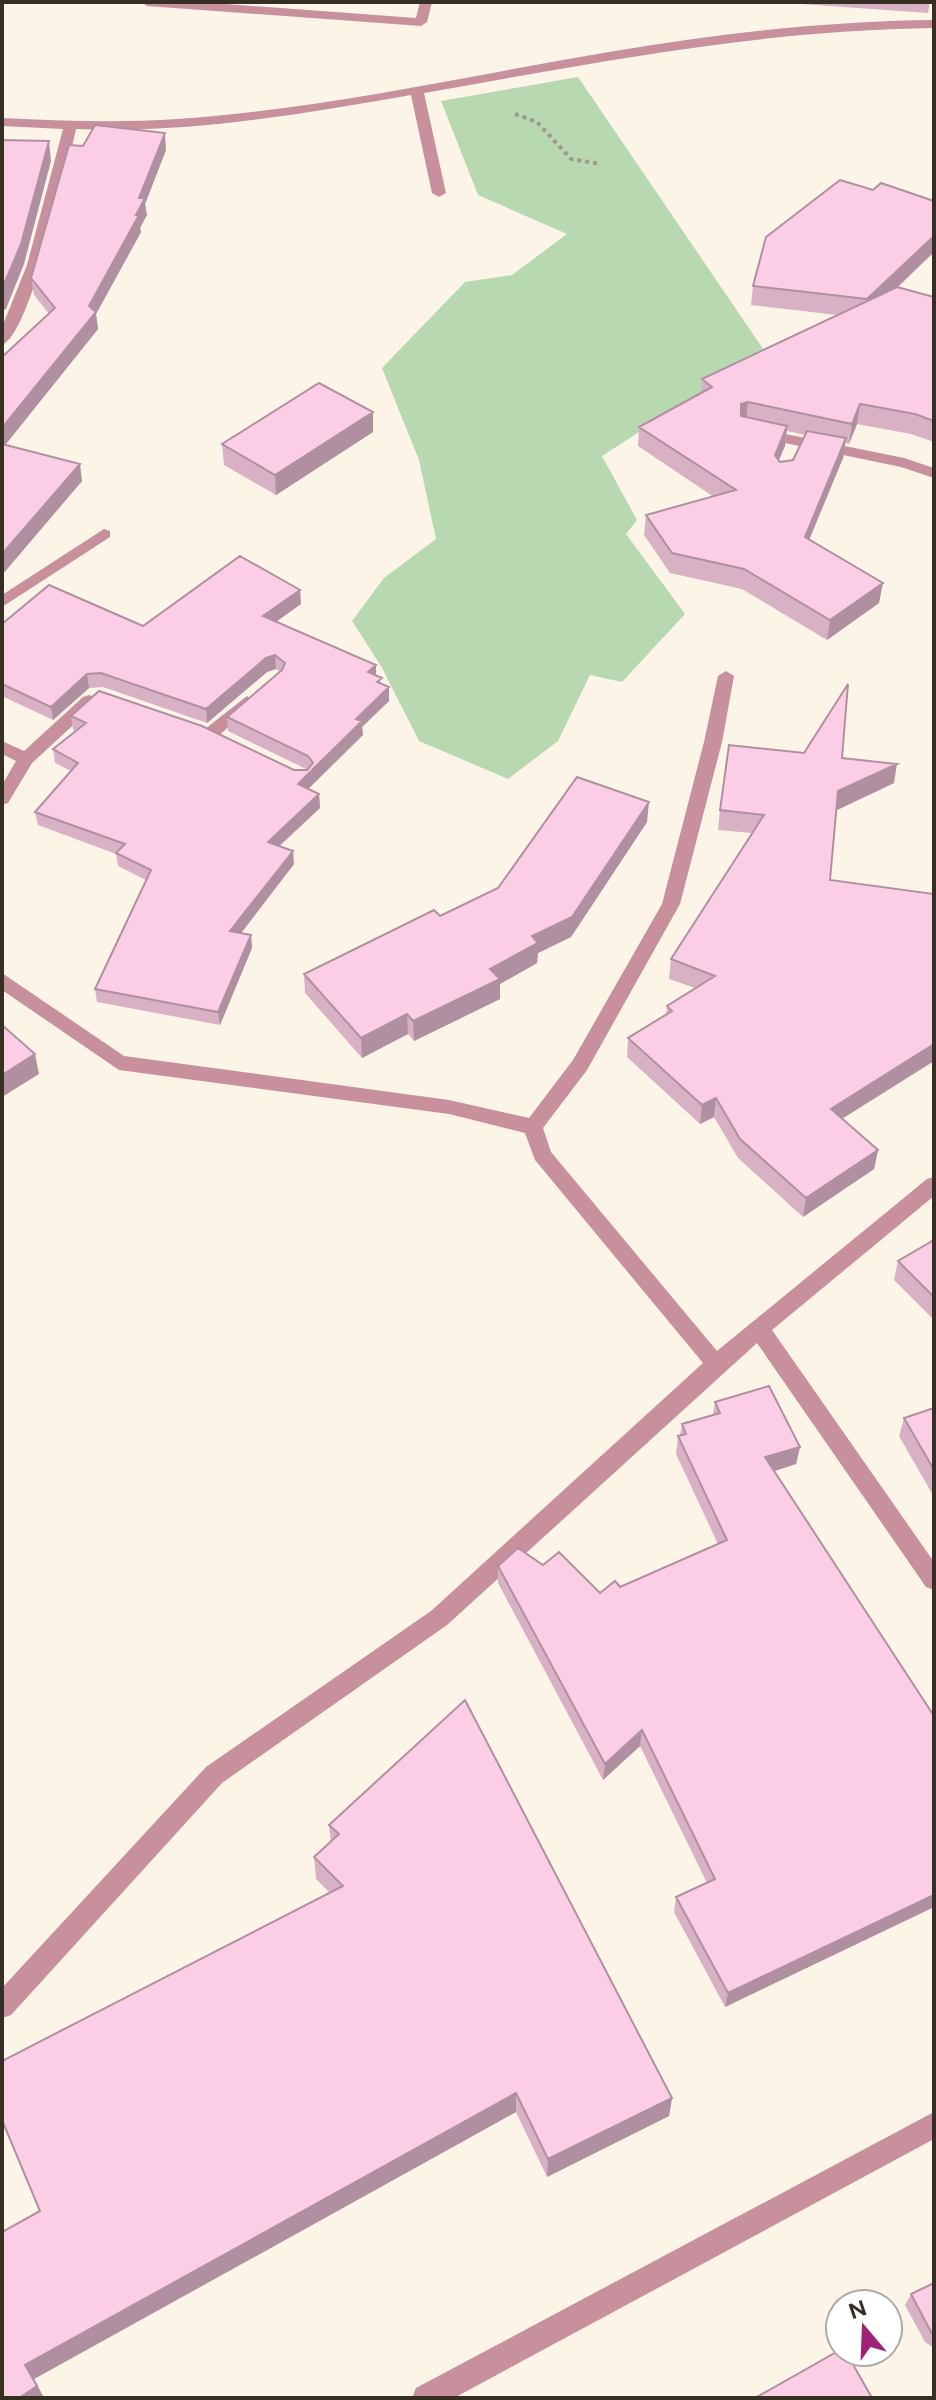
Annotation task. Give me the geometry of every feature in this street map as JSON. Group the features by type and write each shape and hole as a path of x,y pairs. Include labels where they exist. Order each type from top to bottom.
{"street":[{"path":"147,2 421,22 426,2"},
{"path":"2,122 70,128 281,114 698,42 875,24 934,24"},
{"path":"417,92 439,193"},
{"path":"2,341 42,237 70,128"},
{"path":"745,430 795,448 904,463 934,473"},
{"path":"2,602 104,534"},
{"path":"533,1127 580,1065 671,904 713,742 726,676"},
{"path":"211,733 264,687"},
{"path":"2,799 26,759 97,694 111,699"},
{"path":"2,747 26,759"},
{"path":"2,980 119,1063 449,1107 533,1127"},
{"path":"533,1127 542,1155 716,1364"},
{"path":"2,2006 214,1775 439,1618 716,1364 934,1185"},
{"path":"759,1329 934,1580"},
{"path":"426,2398 934,2125"}],"path":[{"path":"464,82 508,112 537,122 571,159 601,164"}],"green space":[{"path":"578,77 772,362 684,403 602,456 637,520 626,534 685,614 622,682 590,675 558,741 508,779 419,741 381,666 352,621 384,578 436,539 419,460 382,368 465,282 512,275 567,234 478,195 441,101"}],"building":[{"path":"95,125 165,133 139,198 145,198 136,215 139,215 89,306 96,312 2,428 2,357 55,308 31,278 69,145 83,146"},
{"path":"2,140 49,141 21,244 2,289"},
{"path":"840,180 873,190 881,183 934,201 934,236 867,299 753,286 766,237"},
{"path":"897,287 934,297 934,421 915,414 860,404 852,424 748,402 741,404 741,416 787,426 775,455 780,462 793,460 807,431 846,438 805,537 883,583 830,620 744,569 672,553 646,515 736,490 639,427 712,387 702,379"},
{"path":"319,383 373,412 275,475 222,444"},
{"path":"2,444 80,464 2,554"},
{"path":"240,556 300,590 263,616 376,665 368,672 382,678 377,682 389,687 356,719 362,721 298,784 319,794 268,842 293,851 230,931 251,935 218,1012 95,989 151,870 116,853 125,844 35,812 78,763 53,749 86,723 71,716 99,691 202,726 294,770 307,770 313,763 308,756 227,717 282,670 285,663 275,655 266,658 206,709 101,673 87,674 51,707 2,684 2,624 49,585 143,626"},
{"path":"848,684 842,758 897,764 838,791 830,880 934,894 934,1044 831,1109 878,1150 806,1198 740,1139 716,1098 702,1105 628,1038 672,1011 667,1006 715,976 671,959 764,815 720,810 729,745 804,753"},
{"path":"577,777 649,802 572,917 532,936 538,943 490,969 500,979 413,1021 407,1014 361,1038 304,974 434,910 440,916 498,888"},
{"path":"2,1025 35,1054 2,1075"},
{"path":"934,1240 934,1297 898,1261"},
{"path":"769,1386 800,1447 765,1457 934,1716 934,1895 728,1993 676,1897 715,1879 642,1730 605,1764 498,1566 518,1548 543,1565 559,1552 600,1593 615,1581 620,1587 727,1540 678,1436 686,1434 682,1424 720,1413 715,1402"},
{"path":"934,1408 934,1470 904,1418"},
{"path":"465,1700 672,2098 548,2159 516,2093 25,2365 37,2386 19,2398 2,2398 2,2232 40,2211 2,2120 2,2061 343,1886 314,1857 339,1834 329,1825"},
{"path":"934,2283 934,2334 911,2294"},
{"path":"824,2359 824,2368 855,2368 872,2398 755,2398"}]}
